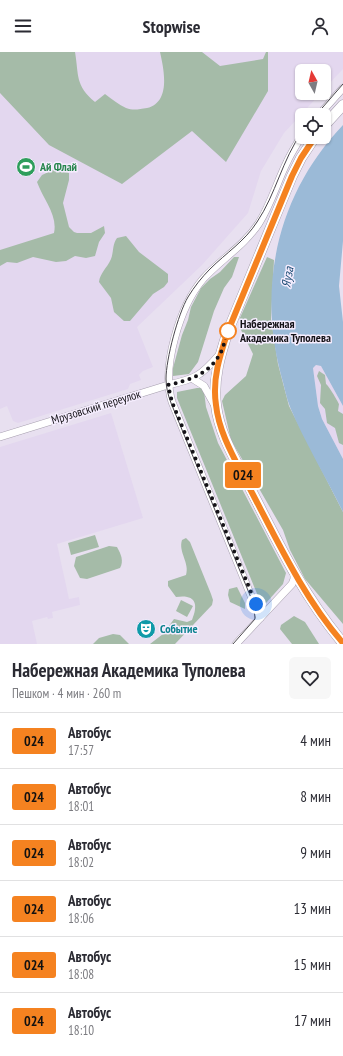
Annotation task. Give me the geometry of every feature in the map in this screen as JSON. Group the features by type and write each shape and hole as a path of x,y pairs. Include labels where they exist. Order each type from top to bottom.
{"main road":[{"path":"331,118 343,105"},
{"path":"310,144 292,176 228,331 220,354 215,383 216,407 228,445 294,572 327,624 343,643"}],"street":[{"path":"324,108 343,88"},
{"path":"260,618 172,402 168,385 168,370 181,318 189,298 204,279 240,247 258,224 268,208 287,161 297,144"},
{"name":"Мрузовский переулок","path":"0,437 168,385 193,379 210,366 220,354"},
{"path":"193,379 208,390 216,407"},
{"path":"236,644 292,584 294,572"},
{"path":"283,594 293,589 304,588"}],"shaded area":[{"path":"0,52 343,52 343,69 331,82 331,64 295,64 295,100 315,100 307,108 295,108 295,121 284,133 261,171 248,213 202,265 137,327 153,367 143,371 139,375 141,380 130,384 128,389 18,423 13,421 7,406 0,409"},
{"path":"316,365 321,366 343,406 343,459 322,419 318,406 313,368"},
{"path":"111,413 143,518 57,544 69,599 79,597 80,605 52,612 53,618 48,619 47,617 32,621 37,644 0,644 0,447"}],"green space":[{"path":"0,52 75,52 81,85 95,102 105,94 123,107 134,110 155,105 160,99 163,92 164,76 160,52 202,52 220,66 263,59 266,52 268,52 268,91 226,162 192,131 122,184 49,145 0,93"},
{"path":"55,169 69,173 69,180 63,203 69,227 77,233 91,233 104,226 105,233 99,242 95,256 86,258 75,256 66,261 56,262 33,257 17,263 7,262 0,266 0,250 54,233 55,226 52,213 37,182 42,175"},
{"path":"126,236 139,252 168,274 168,282 164,287 153,294 130,321 124,321 114,312 111,298 99,282 111,259 115,241 117,238"},
{"path":"234,257 239,257 232,277 224,288 214,311 198,362 189,374 173,376 173,368 191,307 201,288 220,272"},
{"path":"267,257 274,260 271,319 278,364 289,406 343,512 343,624 305,579 290,550 283,530 231,440 222,401 225,395 246,376 253,354 240,328 239,320"},
{"path":"319,371 325,375 326,384 339,404 338,411 343,414 343,445 339,443 335,428 327,423 325,409 320,403 321,385 317,376"},
{"path":"201,388 204,391 206,407 218,443 286,573 283,584 266,603 260,601 177,398 177,392"},
{"path":"95,535 99,547 71,555 68,543"},
{"path":"186,538 190,542 211,594 213,600 212,605 175,644 150,644 163,634 174,619 187,622 192,620 195,609 194,601 188,597 176,597 168,586 168,581 186,575 187,571 181,544 182,540"},
{"path":"109,546 117,547 121,555 122,560 120,568 87,579 80,578 74,566 76,557"},
{"path":"237,587 245,603 245,609 230,602 228,595 229,589"},
{"path":"181,600 193,606 187,617 176,611"},
{"path":"294,616 305,622 319,644 292,644 280,629 281,625"},
{"path":"113,634 120,635 129,644 93,644 99,638"}],"water":[{"name":"Яуза","path":"343,125 343,241 339,286 343,322 343,406 321,366 316,365 313,368 318,406 322,419 343,459 343,512 302,434 289,403 274,341 271,308 273,274 279,242 288,210 303,180 321,152 328,144 331,144 331,140"}],"tram line":[{"path":"322,108 343,84"},
{"path":"233,644 255,619 254,605 171,403 166,385 167,370 170,349 180,314 188,297 207,272 241,241 257,222 264,211 295,143"}],"bus line":[{"name":"024","path":"310,144 292,176 228,331 220,354 214,394 218,418 228,445 258,504 294,572 313,604 343,643"}],"place":[{"name":"Ай Флай","path":"26,167"},
{"name":"Набережная Академика Туполева","path":"228,331"},
{"name":"Событие","path":"146,629"}],"route":[{"path":"228,331 220,354 210,366 193,379 168,385 172,402 256,604"}]}
